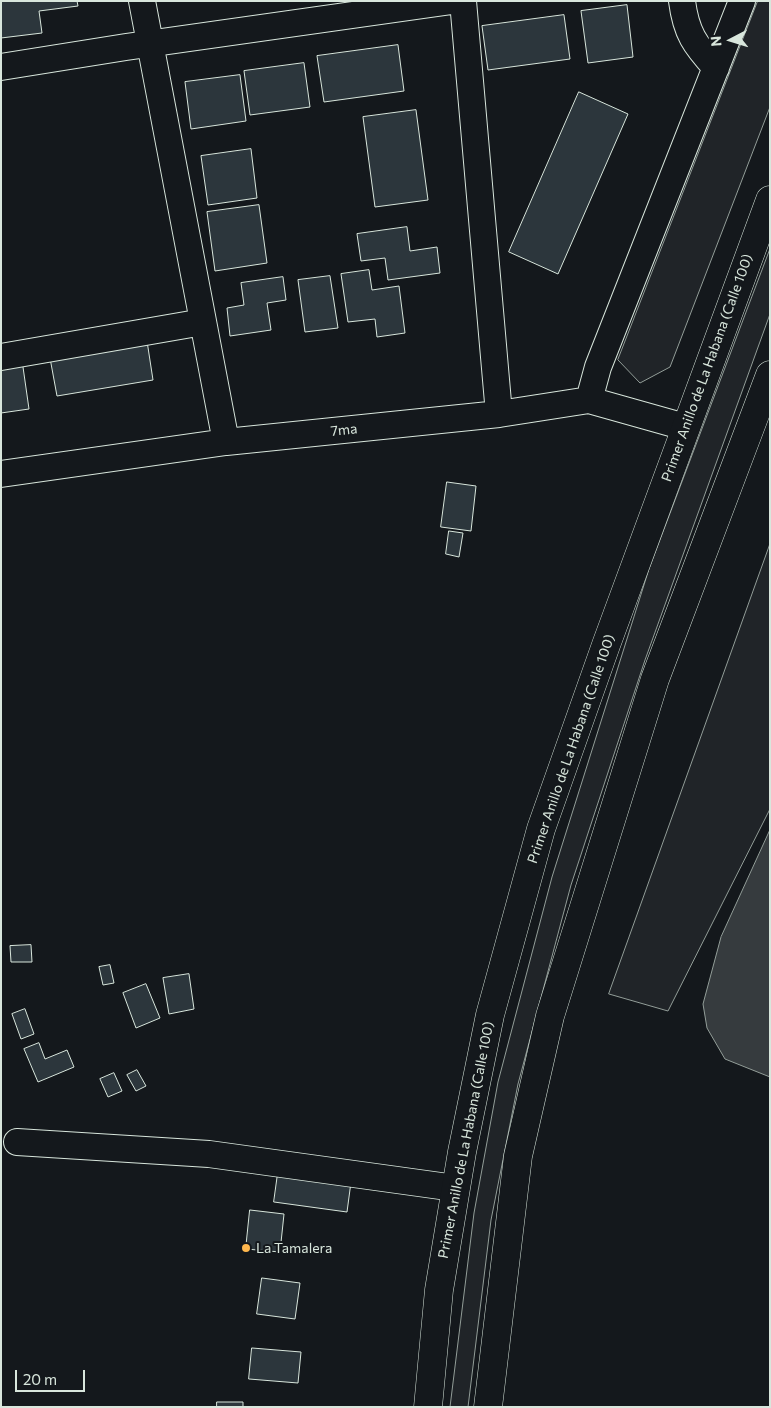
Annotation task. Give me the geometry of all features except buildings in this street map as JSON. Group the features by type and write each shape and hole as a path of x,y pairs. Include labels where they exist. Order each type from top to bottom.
{"highway":[{"name":"Primer Anillo de La Habana (Calle 100)","path":"428,1407 439,1290 455,1188 490,1015 541,829 685,427 770,200"},
{"path":"488,1407 518,1156 550,1016 655,679 770,375"}],"street":[{"path":"142,1 226,442"},
{"path":"1,67 452,1"},
{"path":"463,1 499,414"},
{"path":"682,1 688,31 695,44 716,68"},
{"path":"589,400 598,367 742,1"},
{"path":"1,357 202,322"},
{"name":"7ma","path":"1,474 226,442 499,414 589,400 685,427"},
{"path":"17,1142 209,1154 455,1188"}],"shaded area":[{"path":"758,1 770,1 770,107 670,367 640,383 618,360"},
{"path":"770,249 770,314 645,660 571,885 518,1084 491,1220 468,1407 450,1407 474,1213 498,1082 552,877 649,569"},
{"path":"770,544 770,809 668,1011 609,994"},
{"path":"770,830 770,1077 725,1059 707,1028 703,1004 721,937"}],"place":[{"name":"La Tamalera","path":"246,1248"}]}
